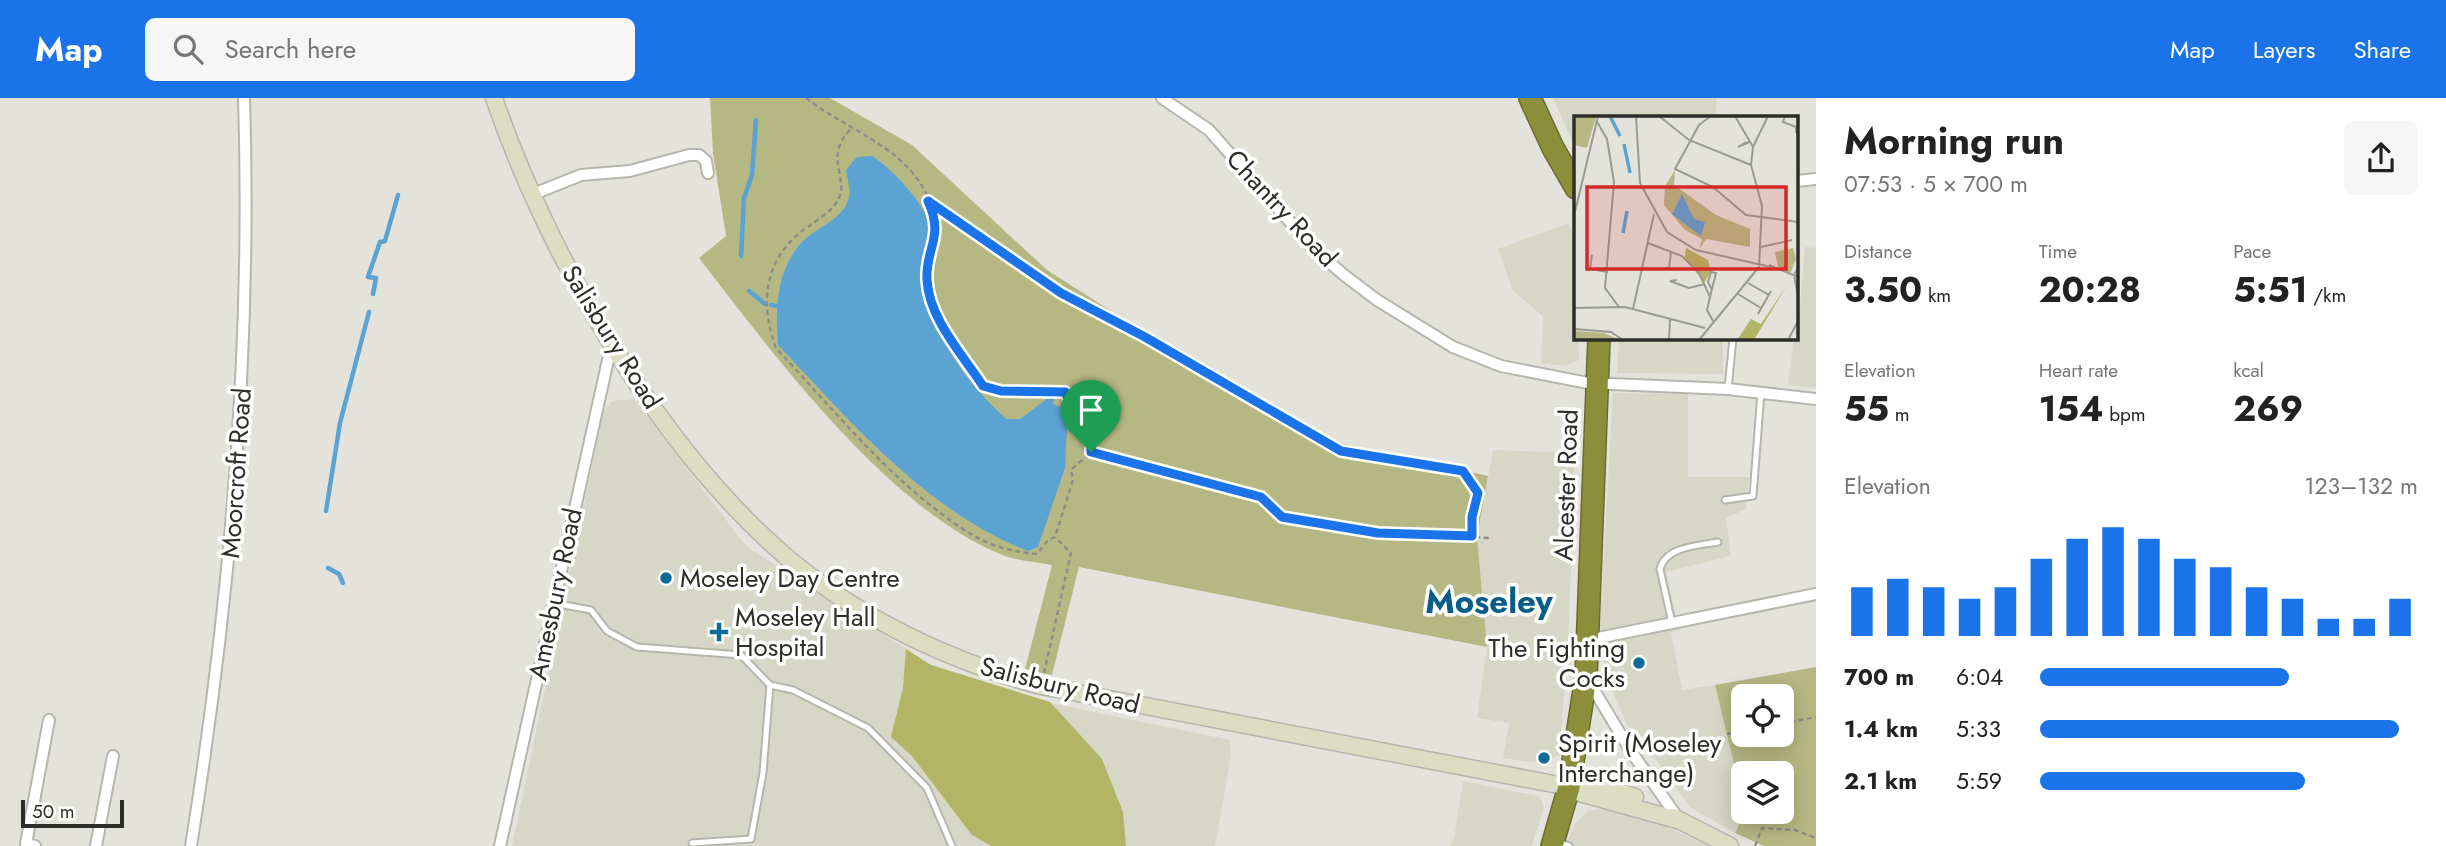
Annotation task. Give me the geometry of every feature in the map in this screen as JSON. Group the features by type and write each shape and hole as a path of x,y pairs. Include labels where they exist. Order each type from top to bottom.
{"highway":[{"path":"1530,98 1553,148 1574,185"},
{"name":"Alcester Road","path":"1561,844 1590,741 1586,677 1600,340"}],"main road":[{"name":"Salisbury Road","path":"494,98 531,195 580,292 665,423 734,507 832,592 902,634 997,674 1041,686 1647,800 1730,846"}],"street":[{"name":"Moorcroft Road","path":"191,846 222,631 241,428 247,198 244,98"},
{"name":"Chantry Road","path":"1162,98 1209,130 1314,249 1377,300 1453,347 1502,366 1598,384 1728,389 1816,399"},
{"path":"531,195 581,175 630,171 689,155 699,155 706,161 708,173"},
{"path":"1798,181 1816,179"},
{"name":"Amesbury Road","path":"500,846 612,342"},
{"path":"1588,640 1816,594"},
{"path":"1586,677 1630,750 1681,821"},
{"path":"35,846 26,844 49,720"},
{"path":"96,846 113,756"}],"lane":[{"path":"1728,389 1733,340"},
{"path":"1725,500 1753,496 1761,392"},
{"path":"1672,623 1660,569 1662,561 1676,552 1718,542"},
{"path":"554,603 591,610 607,631 637,647 741,655 769,685 793,690 868,728 927,788 953,846"},
{"path":"692,843 751,839 763,773 769,685"}],"path":[{"path":"806,98 850,130 884,145 902,161 921,185 937,232 927,278 931,302 983,386 1001,391 1061,392 1086,418 1092,431 1091,452 1071,470 1073,480 1055,537 1048,540 1037,554 1011,551 966,531 898,476 776,348 766,321 771,271 783,247 831,209 839,198 842,182 836,168 841,139 850,130"},
{"path":"928,201 1061,293 1145,337 1341,451 1463,471 1478,493 1472,517 1472,536"},
{"path":"1091,452 1261,497 1282,517 1378,533 1491,538"},
{"path":"1041,686 1070,562 1070,553 1055,537"},
{"path":"1794,722 1816,717"},
{"path":"1727,734 1731,733"},
{"path":"1755,846 1762,828 1795,830 1816,838"}],"shaded area":[{"path":"1553,98 1717,98 1715,116 1574,116 1574,145"},
{"path":"1569,223 1574,239 1574,340 1578,340 1579,360 1565,366 1541,363 1543,316 1513,291 1498,249"},
{"path":"1805,247 1816,248 1816,388 1788,385 1794,340 1798,340"},
{"path":"1619,340 1723,340 1723,374 1617,373"},
{"path":"1613,393 1688,394 1688,477 1749,477 1746,509 1726,518 1731,556 1666,572 1679,630 1671,632 1682,690 1715,685 1733,761 1731,761 1731,824 1740,824 1735,833 1691,808 1656,760 1646,753 1632,735 1604,673 1600,623"},
{"name":"Moseley Hall Hospital","path":"634,399 746,546 931,665 1050,703 1230,740 1231,756 1215,846 512,846 603,413 612,401"},
{"path":"1493,450 1575,453 1568,650 1559,754 1546,764 1503,758 1509,723 1477,718 1487,647 1477,537"},
{"path":"906,649 931,665 1050,702 1102,759 1123,812 1126,846 991,846 971,834 912,756 891,737 903,688"},
{"path":"1463,781 1539,796 1544,806 1532,846 1450,846 1454,838"},
{"path":"1608,808 1641,816 1711,846 1565,846 1574,825 1588,811"}],"green space":[{"path":"710,98 830,98 912,145 1047,270 1177,353 1341,443 1488,476 1477,537 1487,647 1079,567 1052,675 1025,669 1052,565 1005,556 962,535 919,505 877,468 837,427 762,339 699,258 726,236 713,153"},
{"path":"1816,667 1816,846 1764,846 1735,833 1739,824 1794,824 1794,761 1733,761 1715,685"}],"water":[{"path":"872,156 900,180 925,214 930,236 921,277 927,303 943,340 965,374 1006,419 1020,419 1056,392 1053,404 1060,407 1065,394 1081,419 1067,428 1065,468 1038,547 1028,551 991,534 924,489 863,434 778,345 777,304 787,265 802,242 842,212 850,191 846,170 857,157"}],"waterway":[{"path":"741,256 744,198 752,175 756,120"},
{"path":"373,294 376,278 368,277 380,242 385,241 398,195"},
{"path":"749,291 765,304"},
{"path":"771,305 777,306"},
{"path":"326,511 340,423 369,312"},
{"path":"328,568 339,574 343,583"}],"place":[{"name":"Moseley Day Centre","path":"666,578"},
{"name":"Moseley Hall Hospital","path":"719,632"},
{"name":"The Fighting Cocks","path":"1639,663"},
{"name":"Spirit (Moseley Interchange)","path":"1544,758"}],"district":[{"name":"Moseley","path":"1489,601"}],"route":[{"path":"928,201 1061,293 1106,319 1145,337 1341,451 1463,471 1478,493 1472,517 1472,536 1378,533 1282,517 1261,497 1091,452 1092,431 1086,418 1065,392 1051,389 1001,391 983,386 958,348 931,302 927,278 937,232 928,201"}]}
